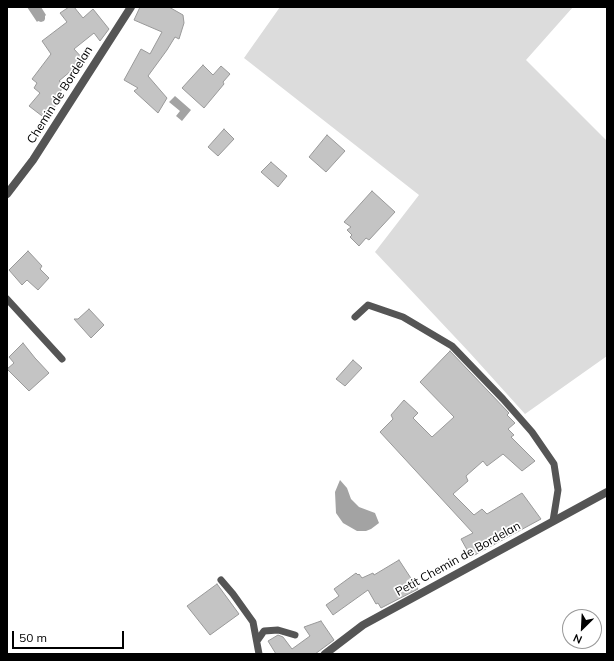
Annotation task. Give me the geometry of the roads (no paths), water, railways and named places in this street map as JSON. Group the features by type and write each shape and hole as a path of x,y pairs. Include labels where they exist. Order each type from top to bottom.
{"street":[{"name":"Chemin de Bordelan","path":"7,194 33,160 131,7"},
{"name":"Petit Chemin de Bordelan","path":"325,654 363,625 607,492"}],"lane":[{"path":"7,299 62,359"},
{"path":"355,317 368,305 403,317 452,346 503,399 532,432 554,464 558,490 553,521"},
{"path":"221,580 253,622 259,654"},
{"path":"257,641 264,631 278,630 295,635"}]}
